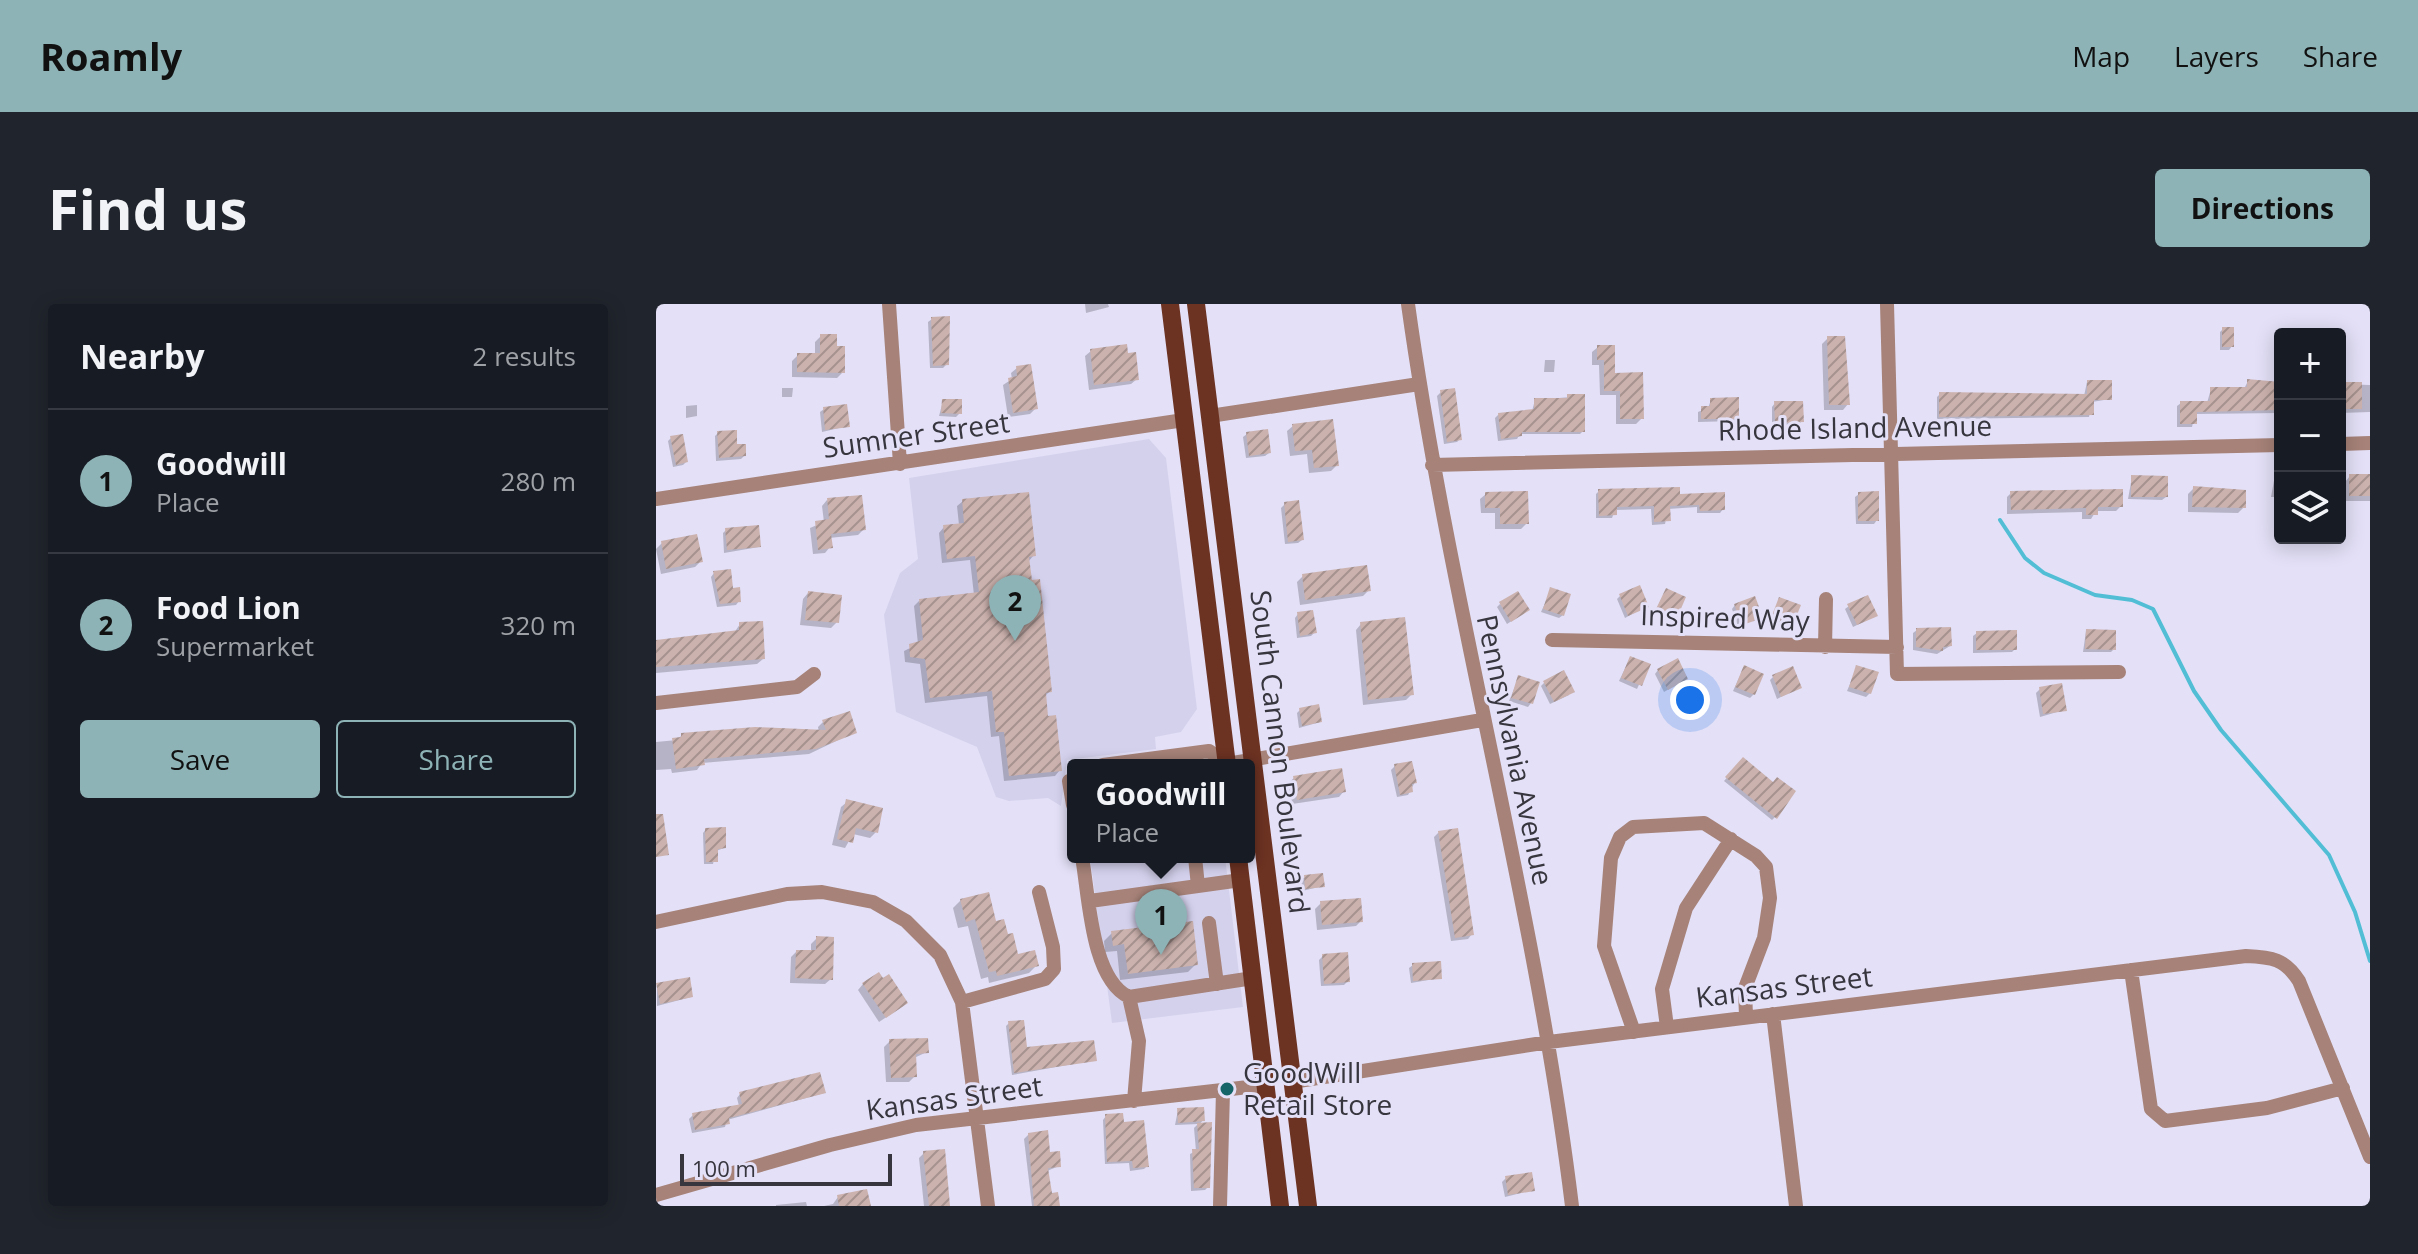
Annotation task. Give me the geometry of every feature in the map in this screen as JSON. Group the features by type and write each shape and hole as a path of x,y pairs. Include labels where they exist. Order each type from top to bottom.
{"main road":[{"name":"South Cannon Boulevard","path":"1170,304 1226,759"},
{"name":"South Cannon Boulevard","path":"1196,304 1253,759"},
{"name":"South Cannon Boulevard","path":"1255,776 1308,1206"},
{"name":"South Cannon Boulevard","path":"1239,863 1280,1206"}],"street":[{"path":"889,304 900,464"},
{"name":"Pennsylvania Avenue","path":"1408,304 1432,465 1549,1042 1572,1206"},
{"path":"1887,304 1897,674 1943,676 2119,672"},
{"path":"1210,416 1419,384"},
{"name":"Sumner Street","path":"656,499 1184,420"},
{"path":"2346,444 2370,443"},
{"name":"Rhode Island Avenue","path":"1432,465 2274,445"},
{"path":"1825,647 1826,599"},
{"name":"Inspired Way","path":"1552,640 1897,647"},
{"path":"656,703 797,687 814,674"},
{"path":"1253,759 1482,720"},
{"path":"1163,759 1209,751 1220,759"},
{"path":"1634,1032 1604,946 1611,858 1620,837 1633,827 1704,823 1756,856 1766,867 1769,881 1764,938 1745,988 1746,1017"},
{"path":"1667,1027 1662,989 1686,908 1731,839"},
{"path":"1083,863 1101,964 1115,990 1129,997 1253,978"},
{"path":"1196,863 1198,886"},
{"path":"1090,901 1241,880"},
{"path":"962,1002 1045,979 1054,969 1053,947 1039,892"},
{"path":"656,922 787,894 842,893 873,902 906,921 940,955 962,1002 988,1206"},
{"path":"1209,923 1217,984"},
{"name":"Kansas Street","path":"1292,1082 1549,1042 2246,956 2283,961 2299,981 2343,1088"},
{"path":"2131,970 2151,1109 2165,1121 2267,1108 2343,1088 2370,1157"},
{"path":"1129,997 1139,1041 1134,1101"},
{"path":"1773,1014 1796,1206"},
{"name":"Kansas Street","path":"656,1195 881,1132 1266,1085"},
{"path":"1220,1206 1223,1091"}],"shaded area":[{"path":"1149,439 1166,458 1197,709 1181,732 1155,737 1156,749 1067,759 1061,806 1048,798 1009,801 996,797 977,747 896,712 884,615 900,573 918,559 909,478"},
{"path":"1091,863 1226,863 1243,1007 1112,1023"}],"building":[{"path":"950,316 949,365 933,366 931,317"},
{"path":"2222,327 2234,327 2234,347 2222,347"},
{"path":"820,334 837,334 837,346 845,346 845,373 797,372 797,353 820,353"},
{"path":"1827,336 1845,336 1850,405 1829,405"},
{"path":"1127,344 1128,353 1136,352 1139,380 1094,385 1090,349"},
{"path":"1597,345 1615,345 1615,373 1643,372 1644,419 1620,419 1620,391 1604,391 1604,360 1597,360"},
{"path":"1031,364 1038,409 1013,413 1008,378 1017,376 1016,366"},
{"path":"2247,379 2274,381 2274,410 2197,412 2197,424 2180,424 2180,401 2210,401 2210,387 2247,387"},
{"path":"2087,380 2112,380 2112,400 2094,400 2094,415 1939,417 1939,392 2087,394"},
{"path":"2346,382 2362,382 2362,409 2346,409"},
{"path":"1455,388 1462,440 1447,442 1440,390"},
{"path":"1567,394 1585,394 1585,432 1522,432 1522,436 1501,439 1498,413 1534,409 1534,398 1567,398"},
{"path":"1739,397 1739,419 1701,419 1701,406 1710,406 1710,398"},
{"path":"942,399 962,399 962,414 941,413"},
{"path":"1774,401 1803,401 1804,422 1775,423"},
{"path":"847,404 850,427 825,430 823,407"},
{"path":"1333,419 1339,466 1314,468 1312,450 1295,451 1292,424"},
{"path":"1268,429 1271,453 1249,456 1246,432"},
{"path":"737,430 737,444 746,444 746,456 719,458 717,431"},
{"path":"683,434 688,462 676,465 670,436"},
{"path":"2349,474 2370,474 2370,496 2349,496"},
{"path":"2131,475 2168,476 2168,497 2131,497"},
{"path":"2193,486 2246,490 2246,508 2192,507"},
{"path":"1680,487 1680,494 1725,492 1725,510 1700,511 1699,505 1670,506 1671,521 1654,522 1654,506 1617,507 1617,515 1599,516 1598,489"},
{"path":"2123,489 2123,507 2098,507 2098,515 2086,515 2086,508 2011,510 2010,491"},
{"path":"1528,491 1529,524 1500,524 1500,508 1485,508 1485,492"},
{"path":"1879,491 1879,521 1858,521 1858,492"},
{"path":"1029,492 1036,556 1029,557 1032,580 1040,579 1052,692 1046,693 1048,716 1056,715 1062,771 1009,776 1004,732 996,732 992,691 930,698 925,659 910,657 909,644 923,640 919,599 979,592 975,556 947,559 943,525 964,523 962,499"},
{"path":"862,495 866,530 831,534 833,548 818,550 815,521 829,519 827,498"},
{"path":"1299,500 1304,540 1288,542 1284,502"},
{"path":"759,525 761,547 727,550 725,528"},
{"path":"697,534 703,562 666,569 661,541"},
{"path":"1367,565 1371,591 1305,600 1302,574"},
{"path":"731,569 733,588 740,587 741,602 720,604 713,571"},
{"path":"1640,585 1649,607 1628,616 1619,594"},
{"path":"1550,587 1571,594 1564,616 1543,609"},
{"path":"1666,588 1686,597 1677,618 1656,609"},
{"path":"808,591 842,595 839,623 805,620"},
{"path":"1518,591 1530,610 1511,622 1499,602"},
{"path":"1868,595 1878,616 1857,625 1847,604"},
{"path":"1755,596 1763,618 1742,625 1734,604"},
{"path":"1779,597 1801,605 1792,627 1771,618"},
{"path":"1313,610 1317,633 1300,636 1297,612"},
{"path":"1405,617 1414,695 1368,700 1360,622"},
{"path":"763,621 765,659 656,667 656,640 739,630 739,622"},
{"path":"1951,627 1952,646 1943,647 1943,651 1916,647 1916,628"},
{"path":"2086,629 2116,630 2116,650 2085,649"},
{"path":"2017,630 2017,650 1976,650 1976,631"},
{"path":"1630,656 1651,664 1642,686 1621,678"},
{"path":"1678,658 1688,679 1668,690 1657,669"},
{"path":"1744,665 1764,674 1755,695 1735,687"},
{"path":"1856,665 1879,672 1871,694 1849,687"},
{"path":"1793,666 1802,688 1781,697 1772,675"},
{"path":"1564,670 1575,692 1554,702 1543,681"},
{"path":"1518,675 1540,682 1533,704 1511,698"},
{"path":"2062,683 2067,711 2043,714 2039,687"},
{"path":"1319,704 1322,722 1302,726 1299,708"},
{"path":"850,711 857,733 816,749 704,759 705,765 676,769 672,738 681,737 681,733 755,727 826,730 822,720"},
{"path":"1743,757 1773,782 1777,777 1796,791 1777,819 1725,777"},
{"path":"1412,761 1417,783 1412,784 1413,792 1400,795 1394,764"},
{"path":"1342,768 1346,792 1297,800 1293,776"},
{"path":"846,799 883,808 878,833 856,828 853,843 837,839"},
{"path":"656,814 663,814 669,855 656,857"},
{"path":"726,827 726,848 718,849 718,862 706,862 705,828"},
{"path":"1458,828 1474,935 1455,938 1438,831"},
{"path":"1323,873 1325,887 1305,889 1304,875"},
{"path":"989,892 996,921 1004,919 1008,934 1013,933 1018,954 1035,950 1039,966 997,976 996,971 989,972 975,919 966,922 960,899"},
{"path":"1361,898 1363,922 1322,925 1320,901"},
{"path":"1193,921 1198,965 1128,974 1124,944 1113,946 1111,931"},
{"path":"816,936 834,937 833,980 795,978 796,950 816,950"},
{"path":"1348,952 1350,982 1324,984 1322,954"},
{"path":"1441,961 1442,979 1413,981 1412,963"},
{"path":"879,972 883,978 889,974 908,1003 886,1018 862,983"},
{"path":"690,977 693,997 660,1004 656,983"},
{"path":"1024,1020 1027,1047 1094,1040 1097,1061 1014,1073 1008,1021"},
{"path":"928,1038 929,1053 916,1054 917,1077 891,1078 889,1039"},
{"path":"820,1072 826,1093 729,1118 730,1124 695,1130 692,1113 742,1104 739,1092"},
{"path":"1204,1107 1205,1121 1178,1123 1177,1108"},
{"path":"1123,1113 1124,1122 1144,1120 1149,1167 1133,1168 1132,1161 1107,1162 1105,1114"},
{"path":"1212,1122 1210,1188 1194,1188 1192,1149 1199,1149 1197,1123"},
{"path":"1048,1130 1050,1152 1060,1151 1061,1167 1048,1168 1052,1193 1058,1192 1060,1206 1034,1206 1028,1133"},
{"path":"945,1149 950,1206 929,1206 923,1151"},
{"path":"1532,1172 1535,1191 1508,1195 1505,1176"},
{"path":"867,1189 871,1206 839,1206 837,1195"}],"waterway":[{"path":"2000,520 2025,558 2044,573 2095,595 2132,600 2153,609 2194,691 2221,730 2329,855 2355,912 2370,961"}],"place":[{"name":"Food Lion","path":"1015,641"},
{"name":"Goodwill","path":"1161,955"},
{"name":"GoodWill Retail Store","path":"1227,1089"}]}
